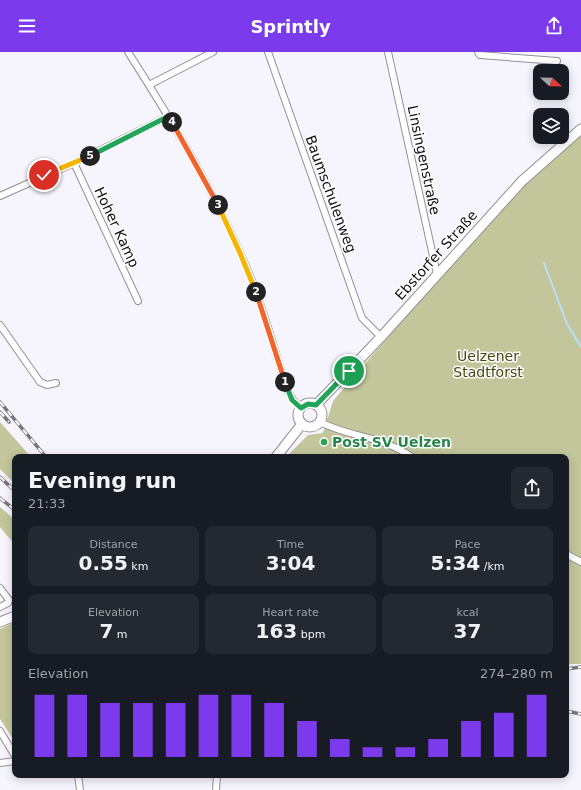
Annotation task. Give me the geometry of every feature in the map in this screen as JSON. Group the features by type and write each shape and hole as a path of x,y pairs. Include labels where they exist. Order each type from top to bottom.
{"main road":[{"name":"Ebstorfer Straße","path":"316,405 381,337 522,181 581,129"},
{"path":"308,404 316,405 322,415 320,422 310,427 302,424 298,416 301,408 308,404"},
{"path":"278,454 302,424"},
{"path":"0,622 12,617"}],"street":[{"path":"128,52 169,116 207,183 251,278 287,389 292,400 301,408"},
{"path":"149,85 213,52"},
{"name":"Baumschulenweg","path":"268,52 362,318 381,337"},
{"name":"Linsingenstraße","path":"388,52 437,274"},
{"path":"478,52 480,55 557,60"},
{"path":"0,196 74,163 169,116"},
{"name":"Hoher Kamp","path":"74,163 138,301"},
{"path":"0,325 40,382 47,385 56,383"},
{"path":"320,422 347,433 394,445 408,454"},
{"path":"569,556 581,562"},
{"path":"0,588 9,600 8,603 0,608"},
{"path":"0,732 12,751"},
{"path":"0,763 12,761"},
{"path":"78,778 80,790"},
{"path":"216,790 217,778"}],"green space":[{"name":"Uelzener Stadtforst","path":"581,135 581,664 569,664 569,454 289,454 308,435 323,433 333,401 440,276 538,171"},
{"path":"0,422 28,454 12,454 12,481 0,469"},
{"path":"0,507 12,517 12,541 0,527"},
{"path":"12,623 12,737 0,719 0,629"}],"waterway":[{"path":"544,263 567,324 581,347"}],"railway":[{"path":"0,402 43,454"},
{"path":"0,412 9,422"},
{"path":"0,477 12,488"},
{"path":"0,498 12,508"},
{"path":"569,669 581,667"},
{"path":"569,712 581,714"}],"place":[{"name":"Post SV Uelzen","path":"324,442"}],"route":[{"path":"44,175 74,163 169,116 207,183 251,278 287,389 292,400 301,408 308,404 316,405 349,371"}]}
